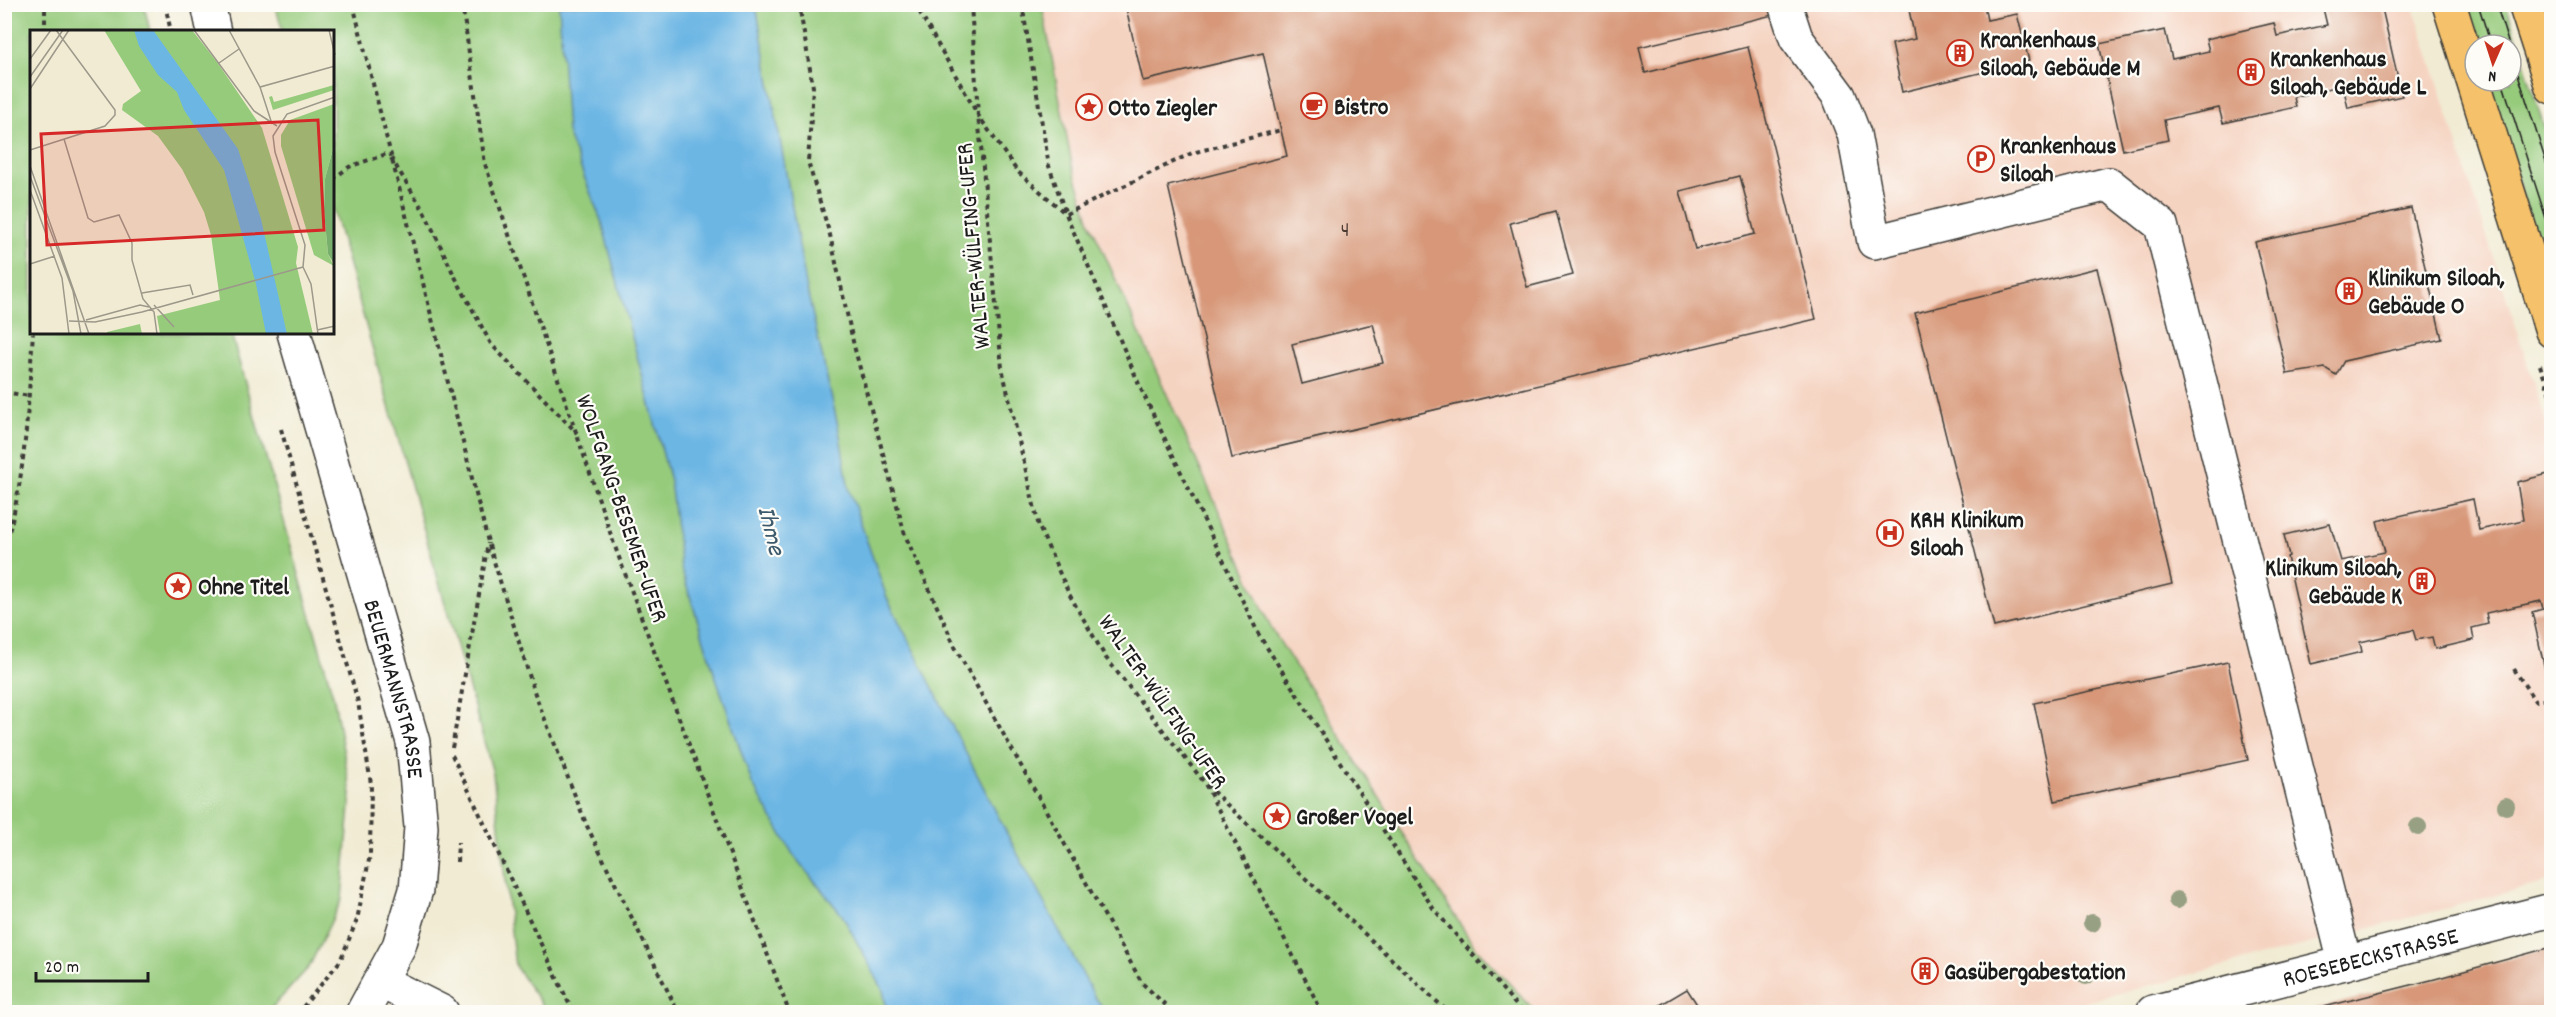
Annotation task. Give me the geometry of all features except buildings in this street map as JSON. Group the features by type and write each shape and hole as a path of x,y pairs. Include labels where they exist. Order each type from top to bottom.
{"main road":[{"path":"2449,4 2552,331"},
{"path":"2525,4 2552,87"}],"street":[{"path":"207,4 214,30"},
{"path":"1785,4 1796,38 1839,96 1854,134 1874,242 2109,184 2161,225 2345,963"},
{"name":"BEUERMANNSTRASSE","path":"294,334 413,742 421,827 416,890 399,946 382,982 363,1012"},
{"name":"ROESEBECKSTRASSE","path":"2153,1012 2552,910"},
{"path":"382,982 428,1008"}],"path":[{"path":"45,4 45,30"},
{"path":"165,4 171,30"},
{"path":"353,4 488,542 535,694 587,826 678,1012"},
{"name":"WOLFGANG-BESEMER-UFER","path":"462,4 485,164 579,435 614,544 789,1012"},
{"path":"799,4 813,87 808,162 830,235 854,346 905,536 956,650 1142,983 1173,1012"},
{"path":"915,4 978,115 1017,171 1066,214"},
{"name":"WALTER-WÜLFING-UFER","path":"971,4 978,115 1002,368 1039,527 1069,594 1106,658 1204,782 1322,1012"},
{"path":"1022,4 1049,166 1066,214 1142,391 1259,635 1432,908 1522,1012"},
{"path":"1066,214 1192,153 1281,130"},
{"path":"334,178 349,167 389,153"},
{"path":"389,153 425,213 453,273 491,344 579,435"},
{"path":"4,548 15,517 29,396 33,334"},
{"path":"4,392 29,396"},
{"path":"280,425 358,702 371,784 370,855 357,920 340,961 298,1012"},
{"path":"488,542 451,753 573,1012"},
{"path":"2514,669 2535,701 2552,699"},
{"path":"1204,782 1448,1012"}],"shaded area":[{"name":"KRH Klinikum Siloah","path":"1042,5 2413,5 2551,437 2551,881 2047,1012 1536,1012 1474,946 1271,628 1090,222 1072,165"}],"green space":[{"path":"5,4 144,5 150,30 30,30 30,334 231,334 334,699 351,794 342,899 309,967 268,1012 5,1012"},
{"path":"275,5 1042,5 1072,165 1090,222 1271,628 1474,946 1536,1012 547,1012 515,966 493,773 334,213 334,30 283,30"},
{"path":"2463,5 2506,5 2515,33 2472,33"},
{"path":"2523,59 2551,149 2551,286 2491,93 2523,93"}],"water":[{"name":"Ihme","path":"559,5 756,5 807,290 839,430 849,490 887,598 1015,849 1095,997 1106,1012 887,1012 883,990 842,915 794,856 752,783 681,568 670,481 602,223 567,132"}],"tram line":[{"path":"2478,4 2487,33"},
{"path":"2496,4 2505,33"},
{"path":"2523,90 2552,181"},
{"path":"2506,93 2552,237"}],"place":[{"name":"Krankenhaus Siloah, Gebäude M","path":"1960,53"},
{"name":"Krankenhaus Siloah, Gebäude L","path":"2251,72"},
{"name":"Bistro","path":"1314,106"},
{"name":"Otto Ziegler","path":"1089,107"},
{"name":"Krankenhaus Siloah","path":"1981,159"},
{"name":"Klinikum Siloah, Gebäude O","path":"2349,291"},
{"name":"KRH Klinikum Siloah","path":"1890,533"},
{"name":"Klinikum Siloah, Gebäude K","path":"2422,581"},
{"name":"Ohne Titel","path":"178,586"},
{"name":"Großer Vogel","path":"1277,816"},
{"name":"Gasübergabestation","path":"1925,971"}]}
